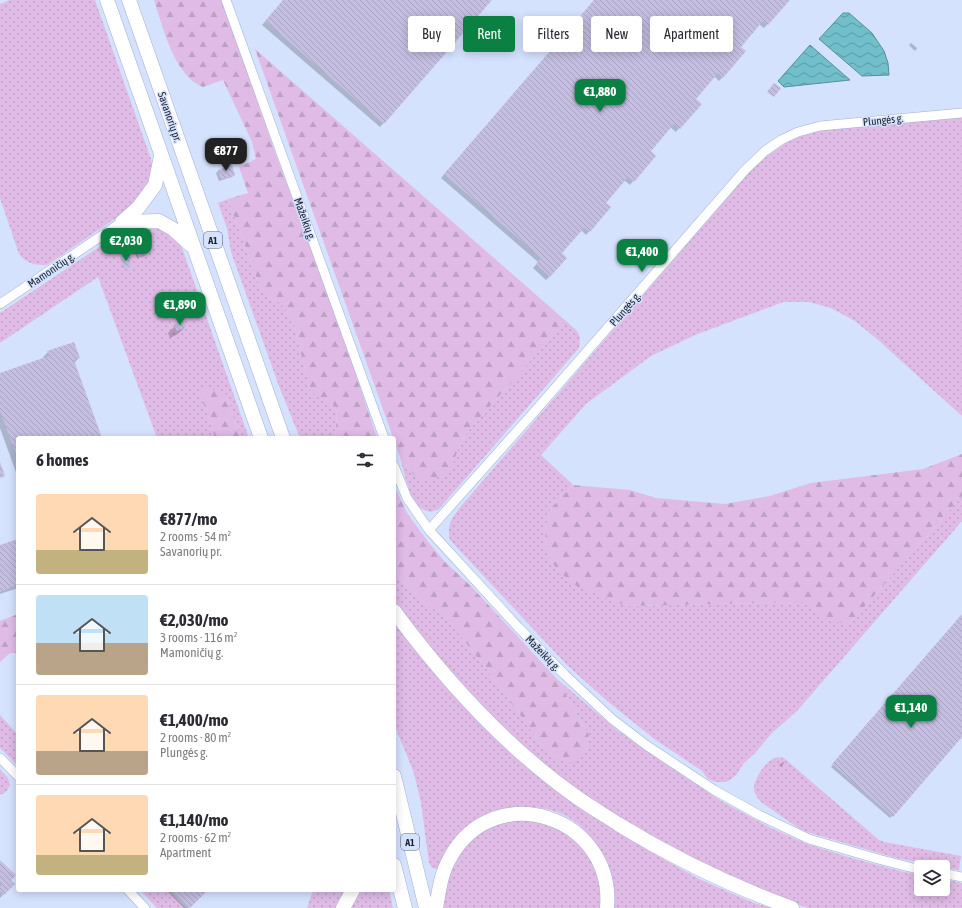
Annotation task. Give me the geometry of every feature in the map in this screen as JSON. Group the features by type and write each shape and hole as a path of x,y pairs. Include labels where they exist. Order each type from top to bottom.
{"highway":[{"name":"Savanorių pr.","path":"107,0 260,436"},
{"name":"Savanorių pr.","path":"128,0 282,436"},
{"path":"122,222 138,208 155,185 162,156"},
{"path":"122,222 159,221 173,229 194,247"},
{"path":"257,365 292,436"},
{"path":"396,614 434,662 473,706 514,745 576,797 632,832 701,871 764,898 792,908"},
{"name":"A1","path":"396,784 426,908"},
{"path":"436,908 449,858 463,840 474,830 487,822 512,815 524,814 548,818 559,822 578,834 592,850 603,870 608,891 607,908"},
{"path":"396,873 405,908"},
{"path":"343,908 352,892"}],"street":[{"name":"Mažeikių g.","path":"226,0 383,436"},
{"name":"Plungės g.","path":"429,530 556,388 719,199 745,170 765,151 798,132 820,126 962,113"},
{"name":"Mamoničių g.","path":"0,304 122,222"},
{"name":"Mažeikių g.","path":"396,471 407,498 429,530 564,675 588,698 646,745 679,768 734,801 809,839 914,868"},
{"path":"0,758 16,774"},
{"path":"950,875 962,877"},
{"path":"130,892 145,908"}],"green space":[{"path":"10,0 95,0 151,159 153,170 153,179 135,205 47,265 32,263 25,260 19,254 0,198 0,4"},
{"path":"154,0 222,0 276,155 333,306 376,436 335,436 337,413 335,406 318,397 310,390 293,321 279,302 267,297 261,290 228,199 248,193 239,167 256,159 252,142 223,80 203,87 193,81 184,73 177,62 166,36"},
{"path":"255,49 566,321 467,432 458,449 453,464 442,475 427,481 416,478 400,457 396,446 396,436 393,436"},
{"path":"962,117 962,416 855,321 831,308 809,302 783,302 695,335 651,356 586,404 541,455 573,485 551,508 545,528 546,551 557,570 627,606 804,602 817,613 850,623 962,496 962,521 797,711 772,733 755,753 744,763 736,775 725,782 715,782 708,779 702,771 653,738 606,700 566,664 450,540 449,529 451,521 462,505 732,192 752,170 767,157 783,145 795,139 807,134 833,128"},
{"path":"228,199 261,290 267,297 279,302 293,321 310,390 320,398 327,400 335,406 337,413 335,436 299,436 279,386 231,252 227,228 218,203"},
{"path":"157,225 175,237 182,248 248,436 240,436 225,393 198,393 207,411 214,436 156,436 98,277 0,343 0,313 126,229"},
{"path":"566,321 578,332 580,338 579,348 439,509 431,512 419,507 412,497 400,457 416,478 453,464 458,449 467,432"},
{"path":"207,388 225,393 240,436 214,436 207,411 198,393"},
{"path":"962,454 962,496 850,623 832,622 803,602 627,606 578,587 557,570 546,551 545,528 551,508 573,485 630,490 656,498 725,504 770,496 811,483 923,469"},
{"path":"396,489 407,513 445,562 470,585 557,679 589,735 587,748 576,763 566,762 556,758 541,744 488,671 448,620 427,604 402,581 396,571"},
{"path":"396,571 402,581 427,604 448,620 488,671 541,744 556,758 584,754 587,748 589,735 557,679 617,730 723,802 771,828 807,844 848,857 914,874 914,896 950,896 950,880 962,883 962,908 808,908 716,873 601,807 520,746 470,697 405,620 396,606"},
{"path":"16,615 16,653 10,653 0,662 0,621"},
{"path":"396,624 409,642 604,823 699,879 754,903 773,908 612,908 612,879 605,861 595,843 583,829 569,818 553,811 536,807 499,811 473,823 454,839 445,852 439,868 432,868 429,863 421,803 414,773 396,729"},
{"path":"0,715 16,733 16,764 0,748"},
{"path":"774,758 784,758 879,840 961,856 959,870 950,868 950,860 914,860 914,861 896,858 800,829 761,802 756,796 754,788 756,779 762,769"},
{"path":"0,769 8,778 10,785 6,792 0,795"},
{"path":"513,819 554,824 587,851 597,869 602,908 443,908 444,886 460,849 492,825"},
{"path":"142,892 170,892 186,908 157,908"},
{"path":"347,892 337,908 307,908 312,893"},
{"path":"358,892 389,892 393,908 348,908"}],"water":[{"path":"843,13 849,13 872,33 884,51 888,63 889,75 862,76 819,39"},
{"path":"810,45 850,80 784,87 778,81"}],"building":[{"path":"283,0 492,0 478,16 463,16 463,33 455,42 455,16 408,16 408,52 447,52 384,124 265,21"},
{"path":"594,0 790,0 768,25 763,21 741,47 746,51 723,78 718,73 696,99 702,104 680,129 674,124 651,151 656,156 634,182 628,177 606,203 611,207 590,232 584,228 562,253 567,258 550,277 536,264 541,258 444,174 549,52 583,52 583,16 580,16"},
{"path":"774,83 781,88 774,97 767,92"},
{"path":"232,165 235,175 221,180 218,170"},
{"path":"143,241 147,254 139,257 135,244"},
{"path":"128,255 131,267 123,268 120,256"},
{"path":"183,321 186,327 177,331 174,325"},
{"path":"74,342 80,358 74,360 101,436 16,436 16,455 0,411 0,373 49,356 47,351"},
{"path":"0,462 5,476 0,478"},
{"path":"16,540 16,586 0,592 0,545"},
{"path":"962,614 962,737 893,817 832,764"},
{"path":"0,860 16,875 11,881 15,884 4,895 0,891 2,884 0,882"},
{"path":"174,892 206,892 190,908"}]}
